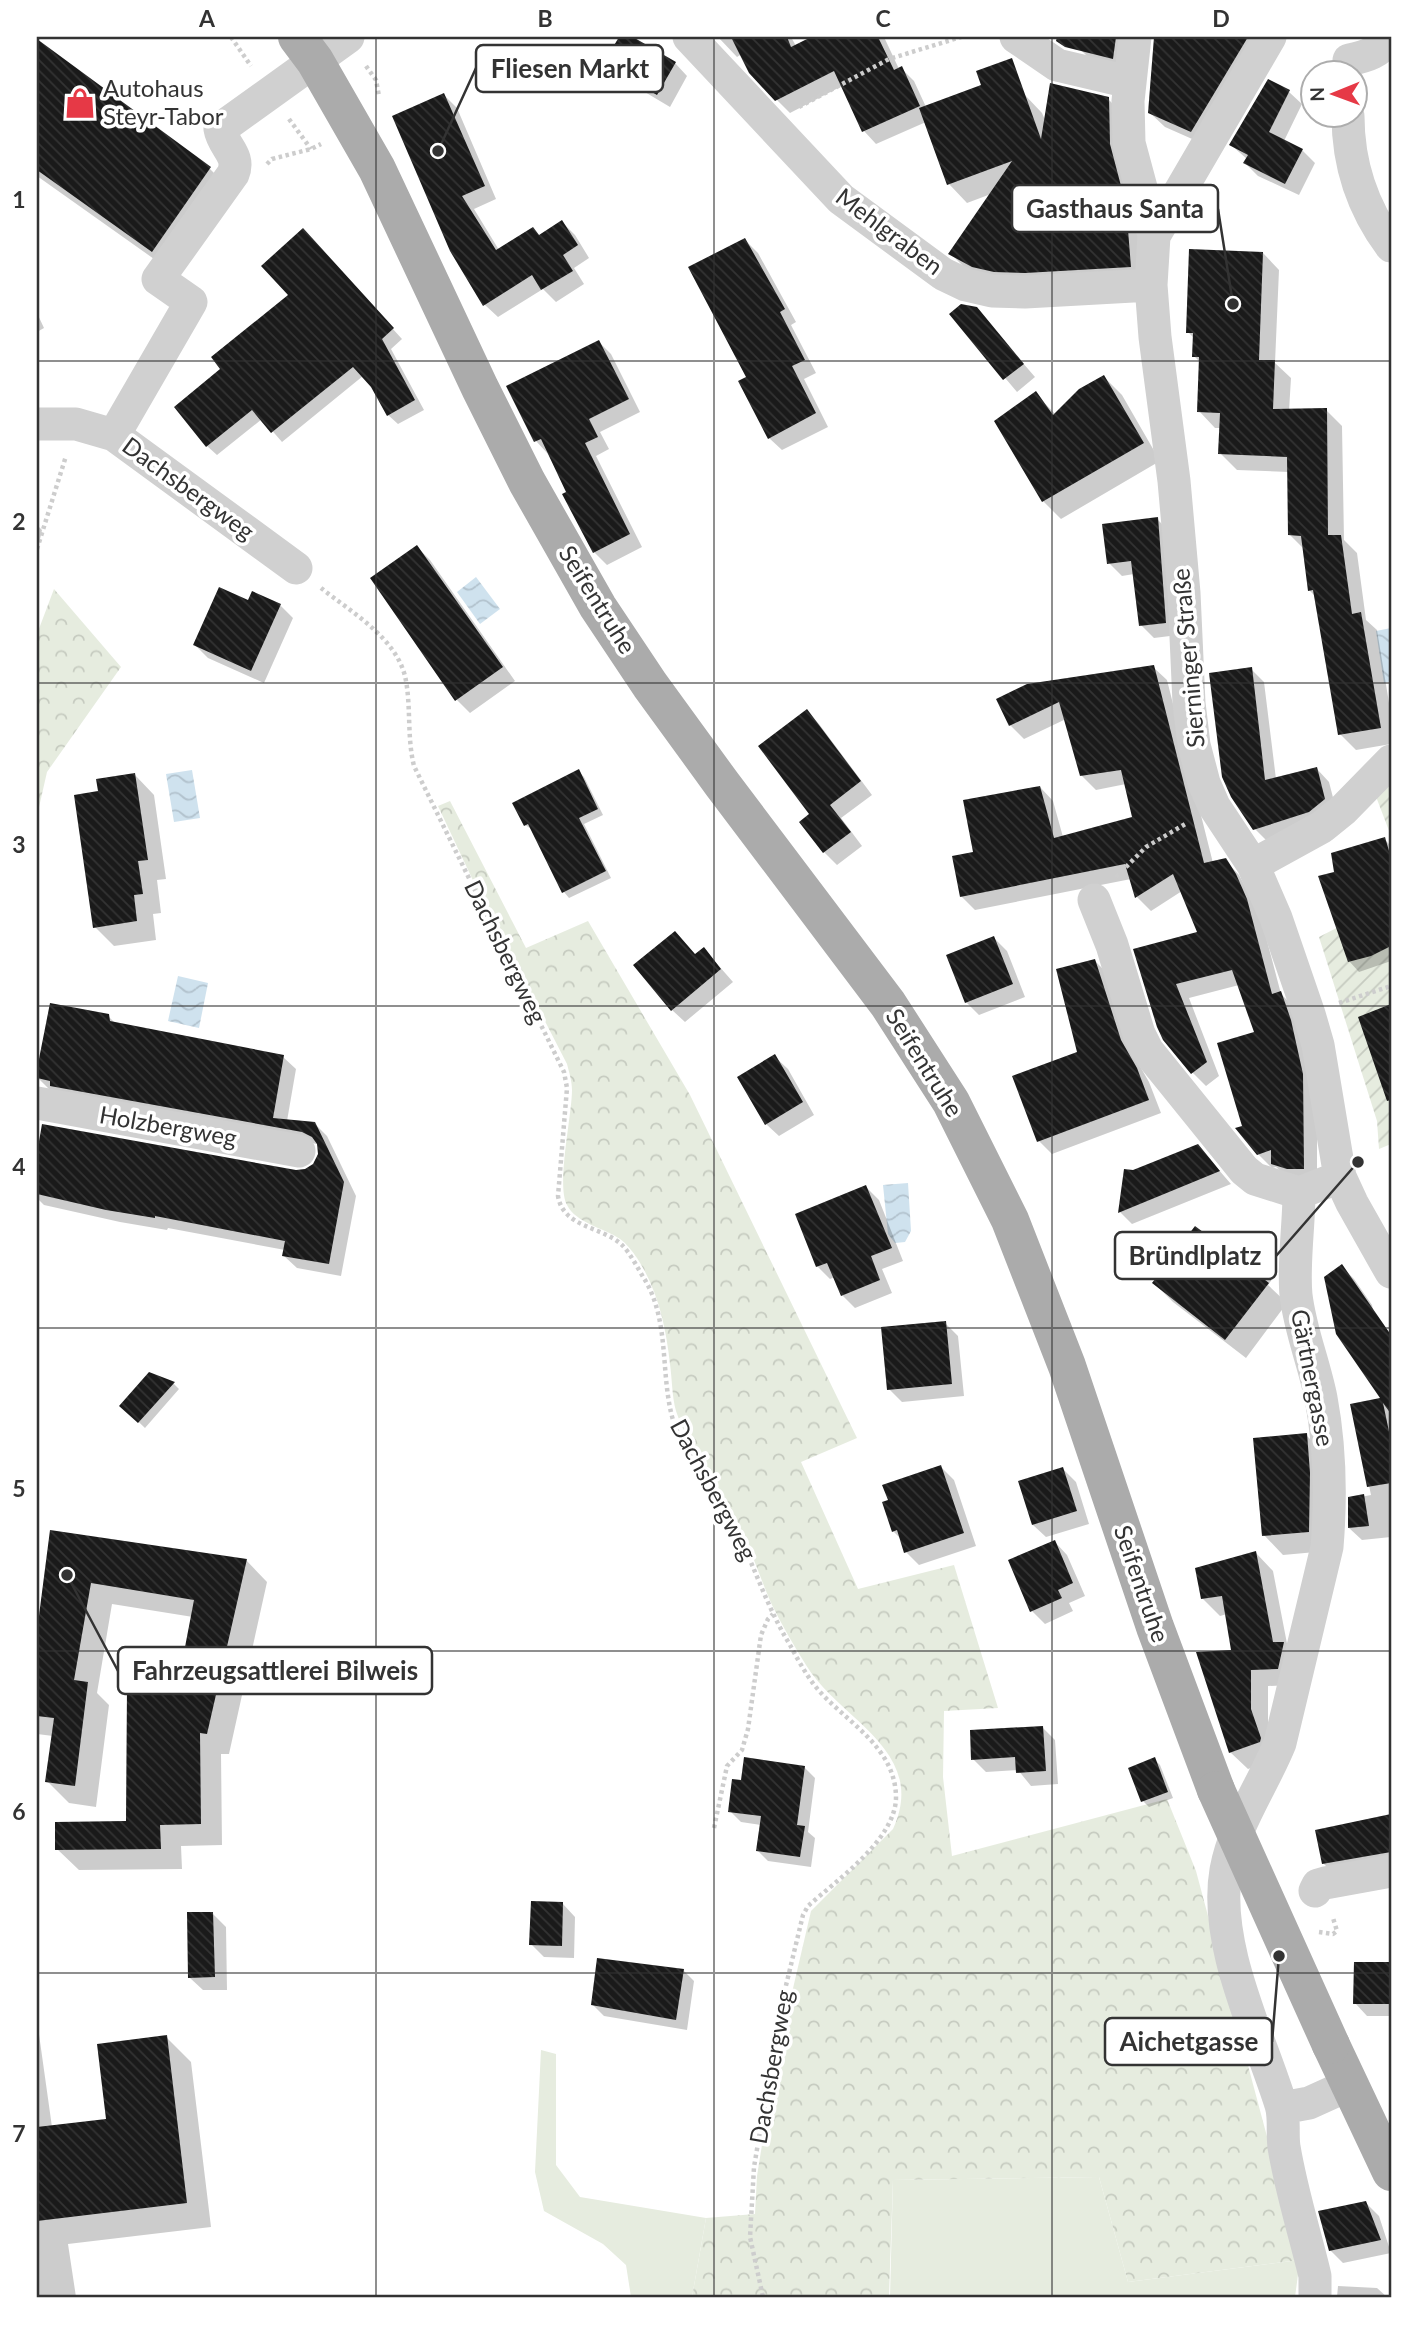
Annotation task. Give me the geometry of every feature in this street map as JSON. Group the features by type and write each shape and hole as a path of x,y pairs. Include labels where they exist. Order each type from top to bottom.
{"main road":[{"name":"Seifentruhe","path":"307,49 377,169 527,482 598,607 714,773 888,1004 951,1102 1010,1220 1067,1366 1155,1627 1233,1797 1331,2045 1391,2172"}],"street":[{"path":"114,435 191,302 158,279 237,165 219,129 307,49 348,37"},
{"name":"Mehlgraben","path":"689,37 841,199 943,274 967,285 992,291 1025,292 1151,285"},
{"path":"1016,37 1057,65 1128,91"},
{"path":"1135,37 1128,91 1129,143 1154,236"},
{"name":"Sierninger Straße","path":"1270,37 1154,236 1151,285 1174,481 1184,593 1190,714 1194,745 1204,783 1214,806 1253,865 1276,918 1309,1014 1318,1045 1340,1177 1391,1272"},
{"path":"1349,57 1370,56 1383,47 1390,37"},
{"path":"1349,130 1352,163 1361,196 1391,246"},
{"name":"Dachsbergweg","path":"37,424 76,424 114,435 296,568"},
{"path":"1253,865 1322,827 1343,810 1391,761"},
{"path":"1094,900 1112,945 1139,1034 1147,1050 1244,1170 1255,1179 1298,1193 1340,1177"},
{"name":"Holzbergweg","path":"37,1103 299,1151"},
{"name":"Gärtnergasse","path":"1298,1193 1296,1291 1300,1323 1321,1396 1326,1434 1329,1518 1327,1547 1280,1743 1268,1774 1233,1797 1237,1833 1226,1867 1223,1891 1226,1934 1254,2031 1282,2108 1284,2147 1315,2276 1315,2297"},
{"path":"1315,1891 1318,1885 1325,1883 1391,1871"},
{"path":"1282,2108 1309,2103 1351,2084"}],"path":[{"path":"769,124 888,59 961,37"},
{"path":"264,167 272,159 311,149 382,111 376,80"},
{"path":"37,549 76,424"},
{"name":"Dachsbergweg","path":"296,568 377,632 396,654 403,668 407,683 409,745 414,766 564,1072 567,1088 559,1204 573,1219 621,1243 647,1284 661,1331 673,1419 689,1454 729,1516 773,1614 814,1685 869,1737 884,1757 896,1797 888,1828 877,1842 808,1906 803,1915 782,2002 754,2167 750,2236 763,2297"},
{"path":"1094,900 1146,847 1214,806"},
{"path":"1309,1014 1391,986"},
{"path":"714,1828 723,1777 727,1766 742,1750 748,1729 761,1636 773,1614"}],"green space":[{"path":"54,589 121,667 47,772 37,816 37,634"},
{"path":"1391,780 1391,836 1375,794"},
{"path":"450,801 526,948 588,921 690,1095 857,1438 801,1462 858,1589 954,1565 998,1708 944,1711 943,1777 952,1856 1167,1799 1196,1871 1300,2260 1128,2282 1099,2177 893,2180 889,2297 692,2297 706,2218 755,2214 757,2176 774,2070 811,1911 893,1829 901,1802 899,1778 890,1757 875,1738 821,1685 806,1665 772,1605 735,1517 688,1439 676,1411 660,1309 644,1270 634,1253 622,1241 584,1221 567,1205 563,1183 572,1090 567,1064 477,889 438,806"},
{"path":"1391,900 1391,1144 1379,1149 1377,1121 1319,937"},
{"path":"541,2050 556,2054 556,2165 580,2197 706,2218 692,2297 631,2297 626,2265 603,2244 544,2211 535,2172"},
{"path":"1099,2177 1128,2282 1300,2260 1295,2297 890,2297 893,2180"}],"water":[{"path":"476,577 500,609 480,624 457,592"},
{"path":"1391,628 1391,681 1384,683 1376,631"},
{"path":"192,770 200,818 174,822 166,774"},
{"path":"178,976 208,983 199,1028 168,1021"},
{"path":"908,1183 911,1231 905,1242 895,1243 888,1234 883,1185"}],"building":[{"path":"619,37 633,37 676,62 657,95 603,64"},
{"path":"731,37 787,37 791,47 811,37 878,37 894,70 902,66 920,106 862,132 834,71 775,101 749,73"},
{"path":"1057,37 1116,37 1113,59 1065,47 1056,41"},
{"path":"1154,37 1248,37 1191,132 1148,113"},
{"name":"Autohaus Steyr-Tabor","path":"37,39 211,167 152,252 37,170"},
{"path":"1012,58 1041,139 1050,83 1109,97 1110,144 1126,205 1131,267 1025,273 994,272 972,267 948,254 1012,161 947,185 919,108 981,85 976,71"},
{"path":"1268,79 1290,90 1269,132 1303,149 1285,184 1243,163 1248,155 1229,145"},
{"path":"444,93 485,186 462,196 496,250 533,227 539,235 562,220 578,245 563,255 573,271 541,290 532,275 483,306 450,251 392,116"},
{"path":"303,228 394,328 382,339 415,400 387,416 371,387 353,367 271,433 252,410 206,447 174,407 220,369 211,357 288,295 261,266"},
{"path":"745,238 785,309 780,312 805,360 792,366 816,413 768,439 738,381 746,377 688,267"},
{"path":"1189,249 1263,252 1259,360 1275,360 1273,409 1327,408 1328,535 1341,535 1352,614 1361,612 1381,728 1338,735 1313,590 1308,591 1301,536 1288,535 1287,457 1218,454 1220,413 1197,412 1199,357 1192,357 1193,333 1186,333"},
{"path":"961,304 977,307 1024,364 1003,380 949,314"},
{"path":"599,340 629,399 589,419 598,437 585,443 630,534 593,553 562,494 566,492 541,439 534,442 506,386"},
{"path":"1104,375 1144,443 1042,502 994,421 1036,391 1053,415 1079,389"},
{"path":"1158,517 1166,623 1139,626 1131,561 1107,564 1102,524"},
{"path":"417,545 503,667 455,701 370,578"},
{"path":"219,587 248,600 252,591 281,604 251,671 193,645"},
{"path":"1154,665 1204,863 1226,858 1236,874 1247,899 1272,994 1281,991 1291,1020 1303,1074 1304,1169 1287,1169 1271,1164 1271,1150 1257,1155 1235,1128 1242,1126 1217,1043 1254,1032 1232,970 1176,984 1207,1062 1191,1074 1163,1040 1157,1027 1133,949 1197,932 1173,874 1135,898 1125,864 960,897 952,856 973,852 963,800 1040,786 1054,838 1132,817 1121,770 1080,776 1059,702 1009,726 996,699 1027,684"},
{"path":"1252,667 1265,780 1317,767 1325,799 1309,812 1253,830 1231,797 1222,777 1209,673"},
{"path":"807,709 861,781 830,805 851,832 823,853 799,822 809,814 758,746"},
{"path":"579,769 598,809 579,818 606,871 562,893 528,824 524,826 512,803"},
{"path":"135,773 148,860 138,861 143,894 134,895 137,921 93,928 74,795 98,791 96,779"},
{"path":"1385,837 1391,858 1391,946 1371,956 1348,962 1318,876 1334,872 1331,853"},
{"path":"675,931 695,954 704,947 721,969 671,1011 633,965"},
{"path":"994,936 1013,984 965,1003 946,955"},
{"path":"1095,959 1121,1040 1137,1068 1149,1100 1037,1142 1012,1076 1077,1052 1056,969"},
{"path":"50,1003 109,1014 110,1021 284,1055 273,1118 315,1122 344,1182 329,1264 282,1256 285,1241 155,1216 106,1210 37,1194 37,1153 42,1124 296,1170 313,1164 318,1154 317,1144 312,1137 302,1132 50,1086 50,1081 37,1078 37,1069"},
{"path":"1391,1004 1391,1100 1387,1101 1358,1017"},
{"path":"775,1054 803,1102 765,1125 737,1077"},
{"path":"1198,1144 1220,1171 1118,1213 1124,1169 1133,1170"},
{"path":"866,1185 892,1248 871,1256 880,1280 841,1296 827,1263 816,1267 795,1214"},
{"path":"1195,1226 1223,1247 1229,1238 1255,1258 1248,1267 1269,1283 1225,1340 1152,1283"},
{"path":"1342,1264 1391,1335 1391,1414 1383,1403 1391,1441 1391,1483 1367,1487 1350,1404 1380,1398 1336,1334 1324,1277"},
{"path":"946,1321 952,1384 887,1390 881,1327"},
{"path":"149,1372 175,1382 138,1423 119,1406"},
{"path":"1307,1433 1310,1473 1309,1532 1262,1536 1253,1438"},
{"path":"941,1465 964,1533 904,1553 897,1530 892,1532 882,1502 888,1500 882,1485"},
{"path":"1063,1467 1077,1511 1032,1525 1018,1481"},
{"path":"1364,1494 1369,1526 1348,1528 1348,1497"},
{"path":"50,1530 247,1559 207,1734 200,1733 201,1824 160,1825 161,1849 55,1850 55,1822 126,1821 127,1687 176,1694 194,1600 91,1583 74,1680 88,1682 75,1786 45,1782 54,1718 37,1716 37,1631"},
{"path":"1055,1540 1073,1583 1058,1590 1062,1598 1030,1612 1008,1560"},
{"path":"1256,1551 1273,1642 1284,1642 1278,1669 1251,1670 1251,1709 1260,1742 1229,1753 1196,1652 1231,1650 1222,1596 1201,1599 1195,1568"},
{"path":"1043,1726 1046,1771 1016,1773 1015,1757 971,1760 970,1730"},
{"path":"744,1757 805,1766 797,1825 805,1826 800,1857 756,1851 761,1816 728,1812 732,1779 741,1780"},
{"path":"1155,1757 1168,1792 1141,1802 1128,1768"},
{"path":"1391,1814 1391,1852 1322,1864 1315,1830"},
{"path":"531,1901 563,1902 562,1946 529,1945"},
{"path":"187,1912 213,1912 215,1977 188,1978"},
{"path":"597,1958 684,1969 676,2020 591,2005"},
{"path":"1354,1962 1391,1962 1391,2004 1353,2004"},
{"path":"167,2035 187,2203 37,2221 37,2127 106,2119 97,2044"},
{"path":"1366,2201 1381,2240 1329,2251 1318,2211"}],"place":[{"name":"Autohaus Steyr-Tabor","path":"80,103"},
{"name":"Fliesen Markt","path":"438,151"},
{"name":"Gasthaus Santa","path":"1233,304"},
{"name":"Bründlplatz","path":"1358,1162"},
{"name":"Fahrzeugsattlerei Bilweis","path":"67,1575"},
{"name":"Aichetgasse","path":"1279,1956"}]}
